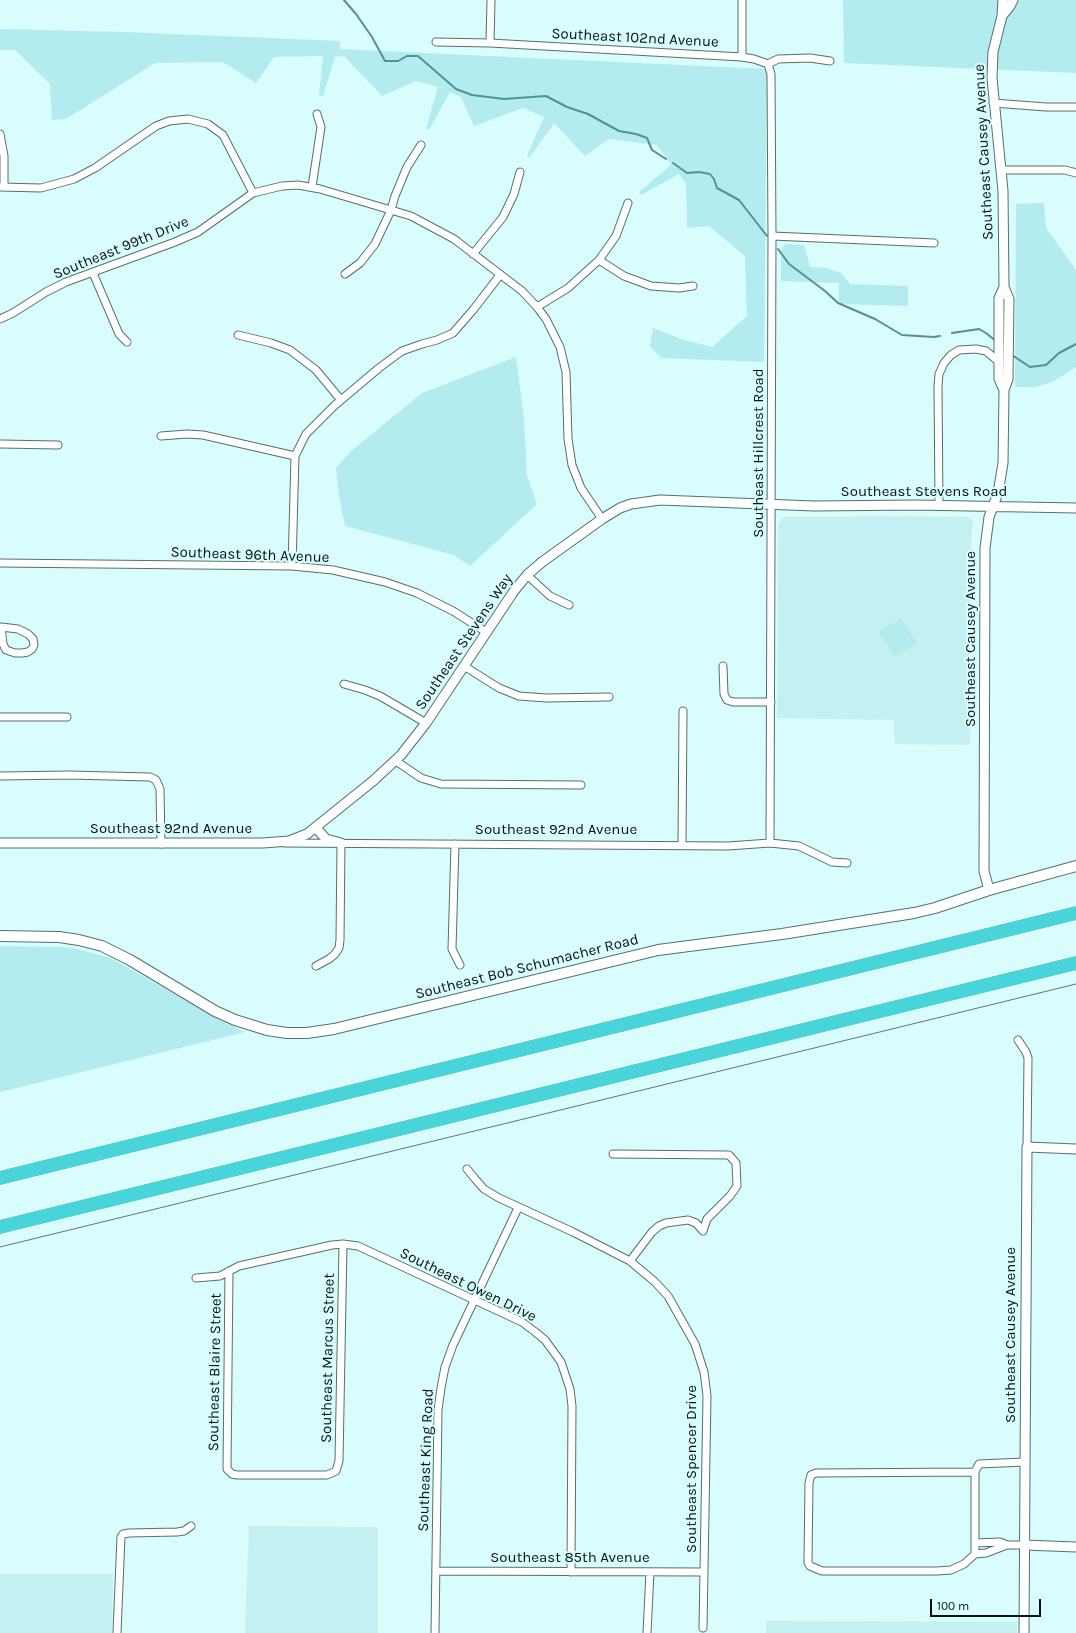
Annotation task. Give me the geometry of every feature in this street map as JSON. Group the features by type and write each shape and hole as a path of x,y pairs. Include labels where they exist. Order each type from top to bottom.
{"highway":[{"path":"0,1178 1076,913"},
{"path":"0,1227 1076,963"}],"main road":[{"name":"Southeast Bob Schumacher Road","path":"0,936 59,937 102,946 121,955 216,1011 235,1020 267,1030 287,1033 307,1033 334,1029 652,952 898,917 935,908 989,890 1076,866"}],"street":[{"path":"490,43 491,0"},
{"path":"742,0 742,57"},
{"name":"Southeast Causey Avenue","path":"1002,360 999,321 1000,298 1004,287 1004,210 993,103 992,64 996,33 1002,16 1003,0"},
{"name":"Southeast Causey Avenue","path":"1002,16 1013,0"},
{"name":"Southeast 102nd Avenue","path":"436,42 490,43 742,57 768,64"},
{"path":"768,64 778,59 810,58 830,61"},
{"name":"Southeast Hillcrest Road","path":"768,64 772,74 770,843"},
{"path":"993,103 1046,107 1076,107"},
{"path":"312,187 321,127 317,114"},
{"path":"0,134 4,156 2,187 41,188 74,179 95,168 156,126 169,121 188,119 208,124 223,135 253,193"},
{"path":"345,274 360,263 375,244 391,210 406,167 421,145"},
{"path":"1001,170 1071,170 1076,173"},
{"path":"473,254 503,217 514,194 520,172"},
{"name":"Southeast 99th Drive","path":"0,319 13,314 46,292 66,282 94,273 198,232 253,193 282,186 298,185 312,187 411,216 433,226 454,239 522,291 538,307 554,334 564,363 568,384 568,439 572,465 581,488 602,519"},
{"path":"538,307 568,288 599,260 616,236 628,203"},
{"path":"772,236 934,243"},
{"path":"599,260 624,276 651,286 679,288 693,286"},
{"path":"94,273 119,334 127,342"},
{"path":"292,566 295,456 310,429 341,400 402,351 437,340 452,333 473,310 500,275"},
{"name":"Southeast Causey Avenue","path":"989,890 984,871 984,571 986,532 998,493 1003,463 1004,390 999,379 1008,330 1009,299 1004,287"},
{"path":"238,335 290,350 316,370 341,400"},
{"path":"938,505 939,374 944,363 951,355 959,350 976,349 986,351 1002,360"},
{"path":"161,436 187,434 203,435 295,456"},
{"path":"0,444 58,445"},
{"name":"Southeast Stevens Way","path":"275,843 298,838 316,828 396,761 426,723 514,590 527,575 542,562 602,519 628,505 650,500 772,505"},
{"name":"Southeast Stevens Road","path":"772,505 938,505 1076,508"},
{"name":"Southeast 96th Avenue","path":"0,563 292,566 333,570 385,582 416,593 436,602 486,632"},
{"path":"527,575 550,596 569,605"},
{"path":"1,627 18,629 28,634 34,645 32,649 28,652 22,653 15,653 6,650 3,644 1,627"},
{"path":"464,666 499,688 519,696 546,698 609,697"},
{"path":"723,666 724,694 727,700 733,702 770,702"},
{"path":"344,684 380,696 426,723"},
{"path":"682,845 684,711"},
{"path":"0,717 67,717"},
{"path":"396,761 421,778 441,784 581,785"},
{"path":"0,776 69,775 150,777 156,780 160,789 161,844"},
{"name":"Southeast 92nd Avenue","path":"316,828 326,839 341,843"},
{"name":"Southeast 92nd Avenue","path":"0,843 341,843 728,846 770,843 799,846 832,862 846,863"},
{"path":"316,966 335,954 340,940 341,843"},
{"path":"455,844 452,949 460,965"},
{"name":"Southeast Causey Avenue","path":"1018,1040 1028,1058 1024,1633"},
{"path":"1027,1147 1076,1149"},
{"path":"613,1154 729,1155 736,1163 737,1186 721,1207 707,1219 703,1231 696,1222 688,1220 666,1223 659,1226 652,1232 630,1261"},
{"name":"Southeast Spencer Drive","path":"467,1169 484,1189 518,1208 573,1232 630,1261 655,1282 668,1296 695,1344 704,1372 708,1396 703,1628"},
{"name":"Southeast King Road","path":"435,1633 438,1410 445,1367 453,1345 518,1208"},
{"name":"Southeast Owen Drive","path":"196,1278 220,1276 239,1266 332,1245 343,1244 358,1246 522,1322 534,1331 554,1350 566,1374 570,1389 572,1406 571,1572"},
{"name":"Southeast Marcus Street","path":"229,1472 236,1475 327,1475 336,1471 339,1461 343,1244"},
{"name":"Southeast Blaire Street","path":"229,1271 227,1469 229,1472"},
{"path":"974,1554 975,1472 979,1464 1024,1462"},
{"path":"975,1472 816,1473 811,1475 809,1483 808,1563 812,1568 822,1571 937,1571 951,1570 964,1564 974,1554 986,1553 1007,1546 1076,1547"},
{"path":"117,1633 120,1537 123,1534 129,1533 184,1531 191,1526"},
{"path":"974,1543 1000,1542 1007,1546"},
{"name":"Southeast 85th Avenue","path":"436,1571 704,1572"},
{"path":"647,1633 650,1572"}],"shaded area":[{"path":"843,0 1076,0 1076,73 844,63"},
{"path":"0,29 125,32 340,41 340,49 767,69 764,362 661,358 650,346 653,328 684,340 712,347 747,316 745,256 709,226 687,228 686,184 679,174 641,195 639,192 671,165 657,145 609,139 585,156 554,123 530,157 527,156 544,117 523,108 474,126 461,97 450,92 429,130 426,129 438,87 416,81 382,96 344,56 335,57 323,96 319,95 323,56 274,57 256,83 223,62 155,63 66,119 52,120 50,84 15,50 0,50"},
{"path":"1044,203 1046,228 1076,270 1076,367 1054,381 1046,384 1035,387 1015,387 1016,204"},
{"path":"785,244 804,245 810,267 826,268 841,273 850,284 908,286 908,306 839,304 839,283 781,281 781,250"},
{"path":"516,357 524,419 527,476 537,504 470,566 454,555 345,526 339,496 336,468 350,452 422,393"},
{"path":"785,517 969,517 973,521 971,540 970,745 895,744 894,720 777,718 778,525 781,519"},
{"path":"901,618 917,643 894,657 879,632"},
{"path":"0,946 62,947 77,949 110,958 222,1021 245,1032 0,1092"},
{"path":"249,1526 378,1527 378,1633 245,1633"},
{"path":"0,1574 113,1574 112,1633 0,1633"},
{"path":"766,1621 1017,1622 1017,1633 766,1633"}],"waterway":[{"path":"344,0 372,37 385,61 398,61 407,56 418,56 456,89 472,95 504,99 546,96 567,107 588,114 619,131 636,134 647,138 652,150 666,159"},
{"path":"673,163 687,173 699,172 710,174 714,179 717,188 739,200 767,236"},
{"path":"778,249 789,264 825,291 838,303 875,319 902,335 940,336"},
{"path":"952,333 979,329 997,342"},
{"path":"1012,355 1030,367 1046,365 1059,353 1076,344"}],"tram line":[{"path":"0,1247 1076,984"}]}
